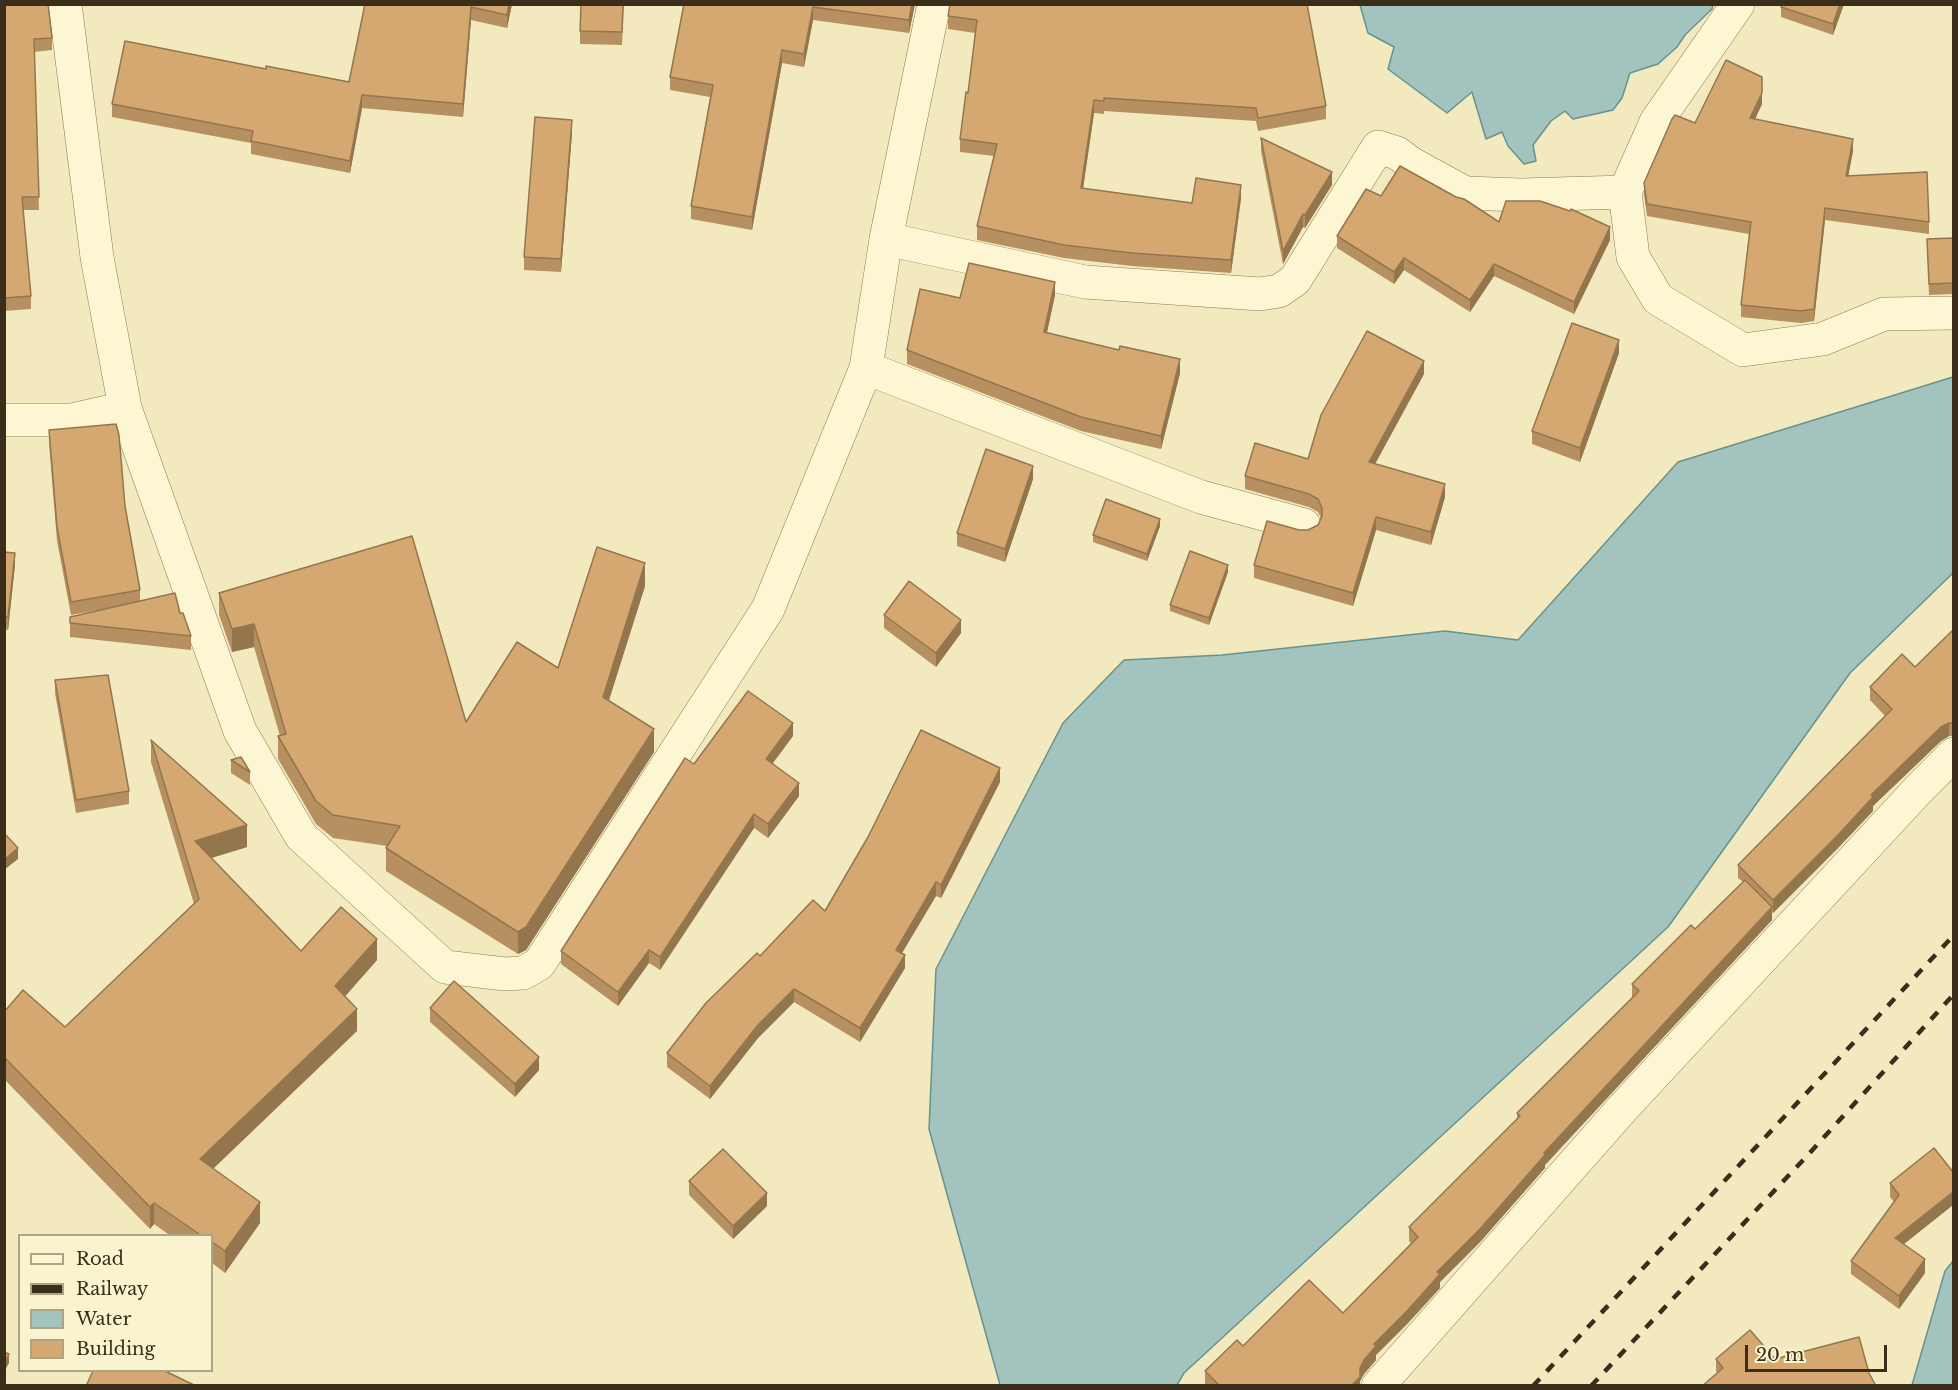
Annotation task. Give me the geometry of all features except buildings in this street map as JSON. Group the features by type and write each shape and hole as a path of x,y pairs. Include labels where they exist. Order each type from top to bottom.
{"street":[{"path":"65,4 97,257 125,408 240,731 301,836 445,966 505,974 523,973 539,963 768,609 866,368 886,239 934,4"},
{"path":"1738,4 1656,122 1625,192 1633,257 1658,299 1743,350 1823,339 1884,314 1953,312"},
{"path":"886,239 1085,282 1260,294 1279,291 1295,280 1378,147 1397,153 1412,165 1465,193 1521,195 1625,192"},
{"path":"866,368 1201,497 1304,525"},
{"path":"4,420 71,420 125,408"},
{"path":"1378,1386 1622,1109 1953,754"}],"water":[{"path":"1360,5 1713,5 1712,9 1685,35 1677,47 1658,64 1630,73 1622,98 1613,110 1573,119 1565,111 1551,121 1533,145 1536,161 1524,164 1508,146 1502,132 1486,139 1472,92 1447,113 1388,69 1394,47 1368,33"},
{"path":"1953,377 1953,573 1850,673 1668,927 1184,1373 1177,1385 1000,1385 929,1129 936,969 1063,723 1124,660 1222,655 1445,631 1518,640 1678,462"},
{"path":"1953,1261 1953,1385 1912,1385 1945,1271"}],"railway":[{"path":"1533,1386 1954,935"},
{"path":"1591,1386 1806,1157 1954,994"}]}
